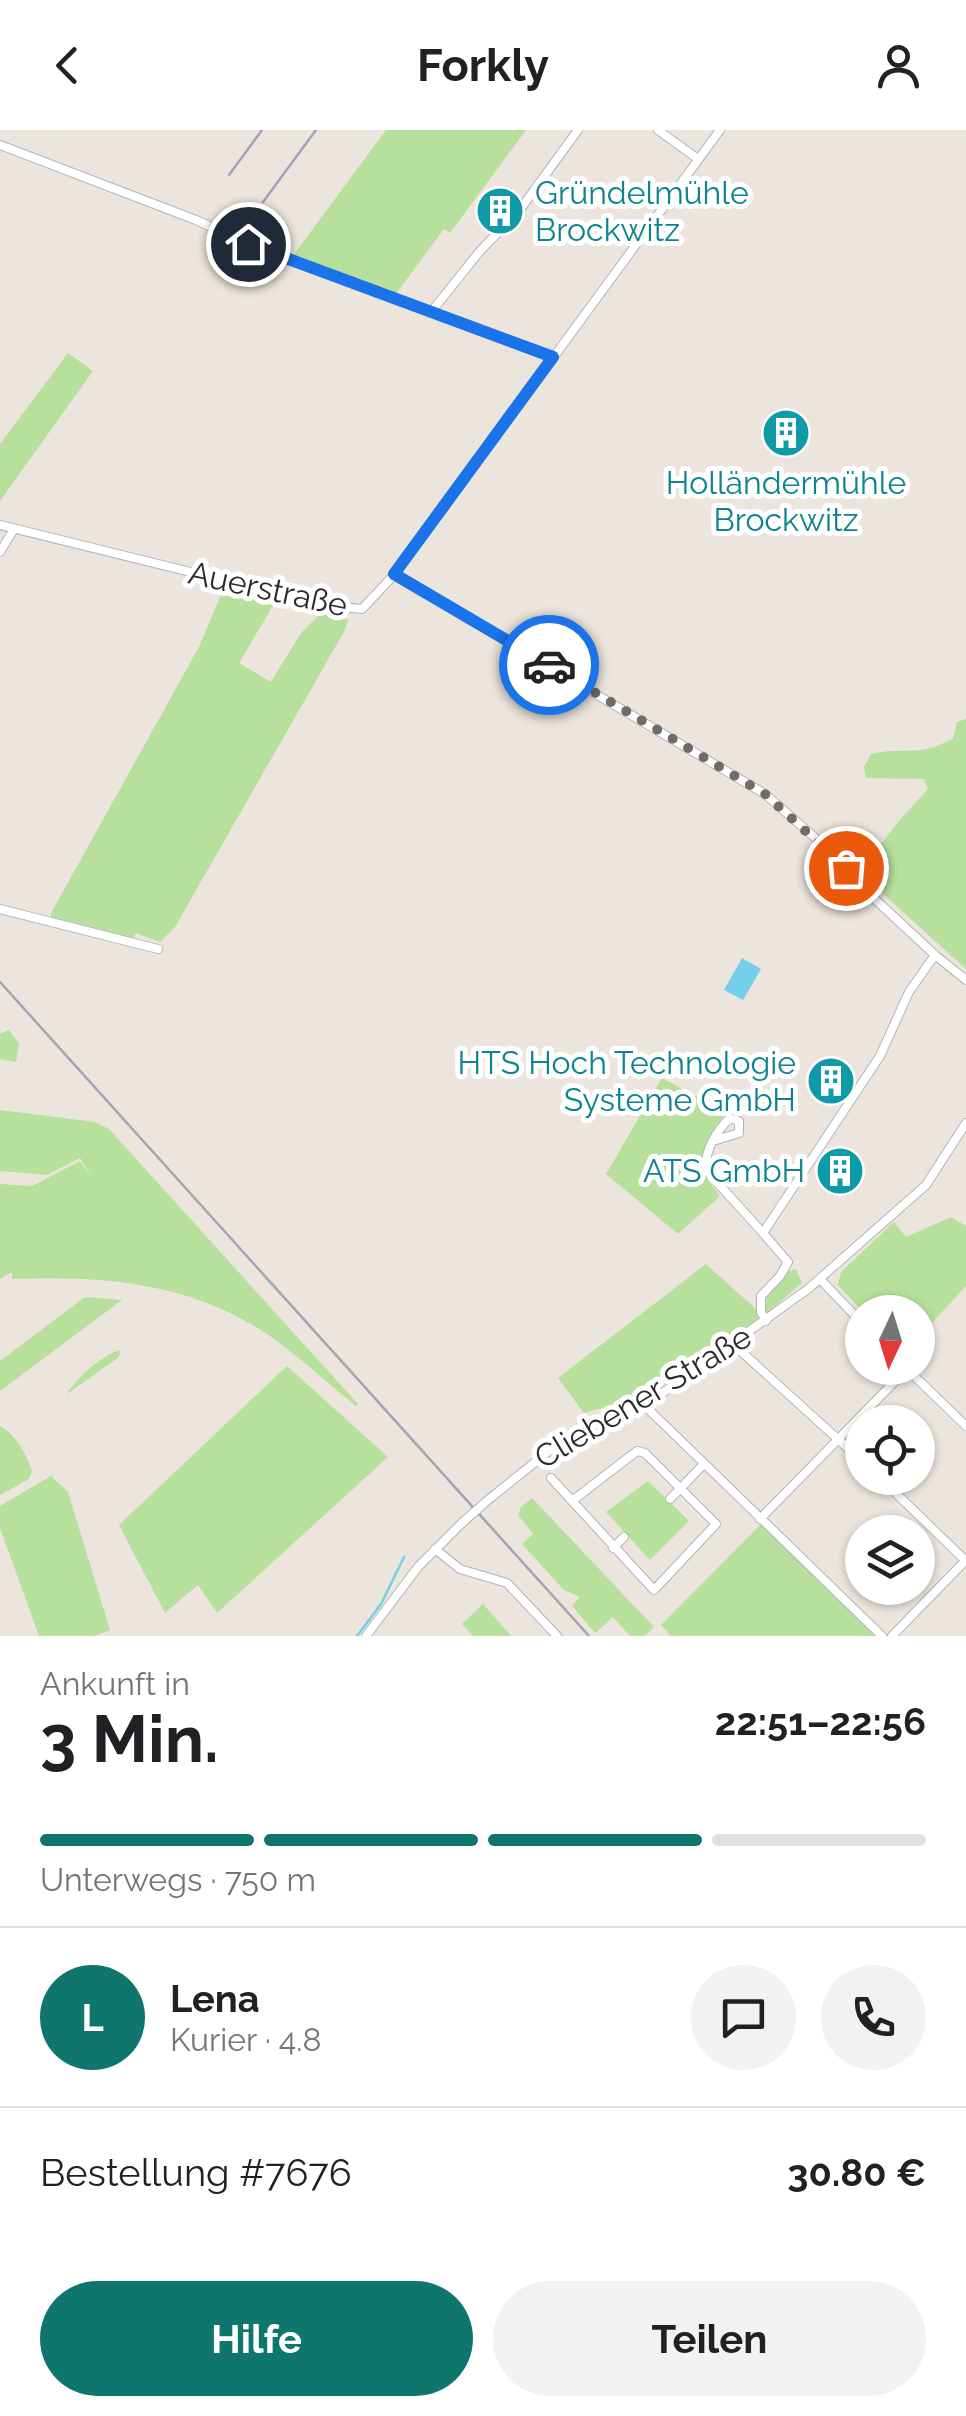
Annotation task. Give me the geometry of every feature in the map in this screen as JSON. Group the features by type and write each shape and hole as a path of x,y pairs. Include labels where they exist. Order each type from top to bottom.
{"street":[{"path":"432,311 518,211 578,130"},
{"path":"658,130 698,159"},
{"name":"Auerstraße","path":"0,525 324,606 362,609 394,574 720,130"},
{"path":"0,145 196,220 248,244 553,357"},
{"path":"0,552 14,529"},
{"path":"394,574 765,794 966,980"},
{"path":"0,909 158,949"},
{"path":"764,1234 880,1056 910,992 935,955"},
{"name":"Cliebener Straße","path":"366,1636 435,1549 488,1500 564,1440 642,1404 734,1345 820,1280 926,1185 966,1123"},
{"path":"714,1141 706,1156 706,1170 788,1262 761,1296 766,1321"},
{"path":"820,1280 845,1306"},
{"path":"734,1345 845,1445"},
{"path":"760,1519 889,1385"},
{"path":"924,1385 966,1426"},
{"path":"642,1404 882,1636"},
{"path":"551,1478 613,1548 654,1590 716,1524 645,1453 636,1450 572,1501"},
{"path":"670,1499 704,1464"},
{"path":"892,1636 966,1560 898,1495"},
{"path":"613,1548 624,1537"},
{"path":"435,1549 460,1569 507,1583 557,1636"}],"green space":[{"path":"386,130 526,130 450,233 444,229 395,295 292,257"},
{"path":"68,353 93,371 0,501 0,444"},
{"path":"225,585 278,597 239,663 271,682 301,633 322,612 348,620 345,630 175,927 160,942 136,933 131,943 51,925 51,913 199,647"},
{"path":"966,719 966,969 859,872 928,789 924,779 866,778 864,767 871,754 933,747 953,739 957,722"},
{"path":"9,1030 19,1044 16,1062 0,1059 0,1034"},
{"path":"662,1078 725,1112 700,1158 699,1169 720,1196 678,1234 606,1174"},
{"path":"0,1110 95,1122 109,1129 358,1404 248,1322 184,1295 117,1282 12,1279 12,1272 0,1279 0,1184 32,1186 80,1161 94,1180 80,1158 47,1175 0,1171"},
{"path":"951,1217 966,1226 966,1286 935,1320 935,1295 847,1295 838,1285 841,1272 894,1222 906,1237"},
{"path":"706,1264 758,1311 760,1320 637,1398 584,1413 558,1378"},
{"path":"796,1269 802,1283 766,1314 765,1294"},
{"path":"85,1297 122,1300 0,1391 0,1361"},
{"path":"120,1350 119,1357 67,1394 90,1368"},
{"path":"287,1366 388,1457 217,1613 198,1585 165,1613 119,1525"},
{"path":"0,1426 20,1445 32,1471 29,1479 0,1495"},
{"path":"51,1476 68,1492 110,1630 94,1636 39,1636 0,1528 0,1506"},
{"path":"648,1481 689,1521 650,1560 606,1512"},
{"path":"532,1498 654,1627 645,1636 630,1636 613,1617 595,1633 572,1606 580,1597 564,1590 522,1544 533,1534 518,1515"},
{"path":"761,1524 878,1636 671,1636 661,1625"},
{"path":"483,1604 511,1636 473,1636 462,1624"}],"water":[{"path":"742,958 761,969 743,1000 724,990"}],"waterway":[{"path":"357,1636 381,1604 404,1557"}],"railway":[{"path":"229,175 262,130"},
{"path":"263,202 316,130"},
{"path":"0,982 589,1636"}],"way so far":[{"path":"549,665 765,794 846,868"}],"place":[{"name":"Gründelmühle Brockwitz","path":"500,211"},
{"name":"Holländermühle Brockwitz","path":"786,433"},
{"name":"HTS Hoch Technologie Systeme GmbH","path":"831,1081"},
{"name":"ATS GmbH","path":"840,1171"}],"route":[{"path":"248,244 553,357 394,574 549,665"}]}
